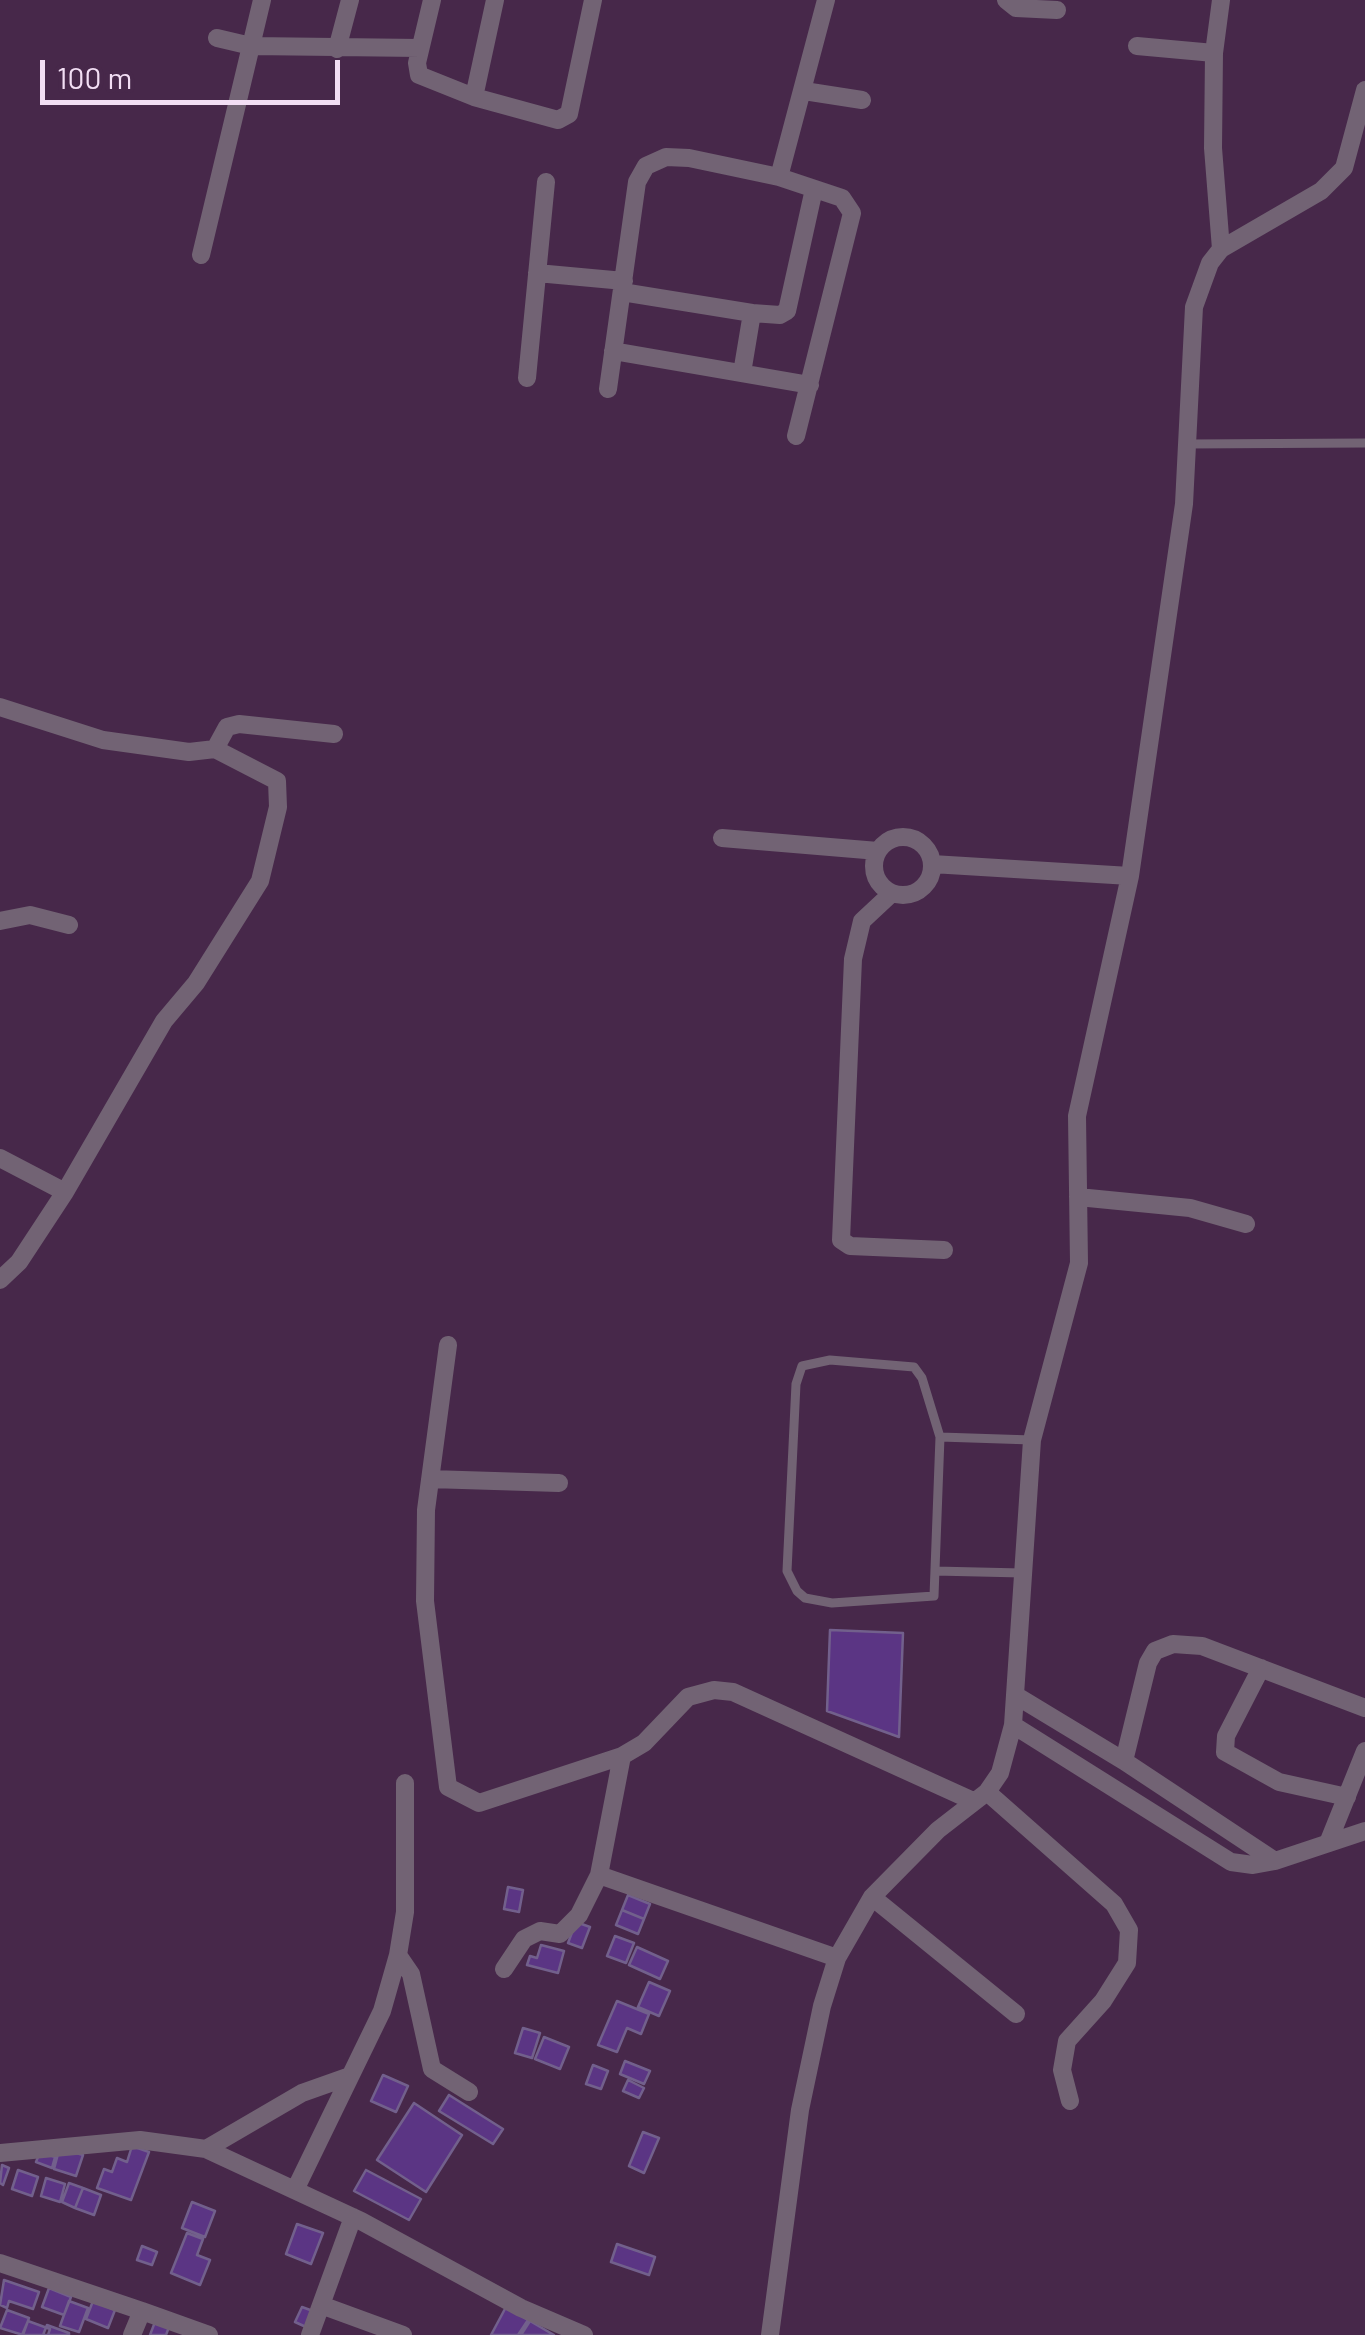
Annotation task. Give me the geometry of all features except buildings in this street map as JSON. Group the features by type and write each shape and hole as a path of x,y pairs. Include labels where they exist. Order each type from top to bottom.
{"street":[{"path":"201,255 262,0"},
{"path":"337,49 350,0"},
{"path":"432,0 420,48 419,75 549,120 565,118 593,0"},
{"path":"474,97 495,0"},
{"path":"779,177 826,0"},
{"path":"1006,0 1016,8 1057,10"},
{"path":"1221,0 1214,53 1214,148 1222,249"},
{"path":"217,38 251,46 420,48"},
{"path":"1137,46 1214,53"},
{"path":"804,90 862,100"},
{"path":"770,2335 800,2110 822,2006 838,1958 872,1897 1000,1773 1013,1725 1032,1440 1076,1282 1077,1116 1130,876 1184,504 1194,307 1210,262 1222,249 1321,191 1344,168 1362,122 1365,90"},
{"path":"608,389 637,182 646,166 666,157 689,158 779,177 842,198 852,213 796,436"},
{"path":"527,378 546,182"},
{"path":"538,273 774,316 788,311 814,189"},
{"path":"742,373 752,313"},
{"path":"613,352 810,385"},
{"path":"0,707 104,740 189,752 216,749 277,781 278,807 260,881 196,983 164,1021 66,1192 19,1262 0,1280"},
{"path":"216,749 227,728 239,724 334,734"},
{"path":"722,838 878,850 898,838 914,840 926,850 932,864 920,889 892,893 862,922 853,959 842,1240 850,1246 944,1250"},
{"path":"878,850 877,879 892,893"},
{"path":"932,864 1130,876"},
{"path":"0,921 30,915 69,926"},
{"path":"0,1158 66,1192"},
{"path":"1078,1197 1190,1208 1246,1224"},
{"path":"448,1345 430,1479 425,1601 448,1787 479,1803 622,1756 644,1743 688,1697 714,1690 733,1692 980,1796 1114,1904 1129,1930 1127,1963 1068,2041 1062,2070 1070,2100"},
{"path":"430,1479 559,1483"},
{"path":"1124,1762 1148,1662 1154,1651 1188,1643 1365,1708"},
{"path":"1261,1668 1226,1736 1226,1752 1279,1782 1346,1797"},
{"path":"1015,1695 1275,1861"},
{"path":"1013,1725 1143,1810 1244,1865 1275,1861 1365,1831"},
{"path":"1337,1840 1346,1797 1365,1751"},
{"path":"504,1969 524,1939 540,1931 560,1934 579,1915 600,1876 622,1756"},
{"path":"295,2190 382,2012 398,1955 405,1912 406,1783"},
{"path":"1143,1810 1158,1784"},
{"path":"1188,1836 1202,1813"},
{"path":"1337,1840 1365,1852"},
{"path":"600,1876 838,1958"},
{"path":"872,1897 1016,2014"},
{"path":"398,1955 411,1974 432,2069 469,2092"},
{"path":"206,2149 302,2093 350,2076"},
{"path":"0,2154 140,2140 206,2149 353,2217 521,2308 584,2335"},
{"path":"310,2335 353,2217"},
{"path":"0,2263 209,2335"},
{"path":"321,2305 404,2335"},
{"path":"132,2335 142,2311"}],"lane":[{"path":"1188,444 1365,443"},
{"path":"830,1360 906,1364 922,1378 940,1437 935,1572 934,1596 832,1603 805,1598 797,1591 787,1571 797,1374 802,1366 830,1360"},
{"path":"940,1437 1032,1440"},
{"path":"935,1572 1022,1573"}]}
